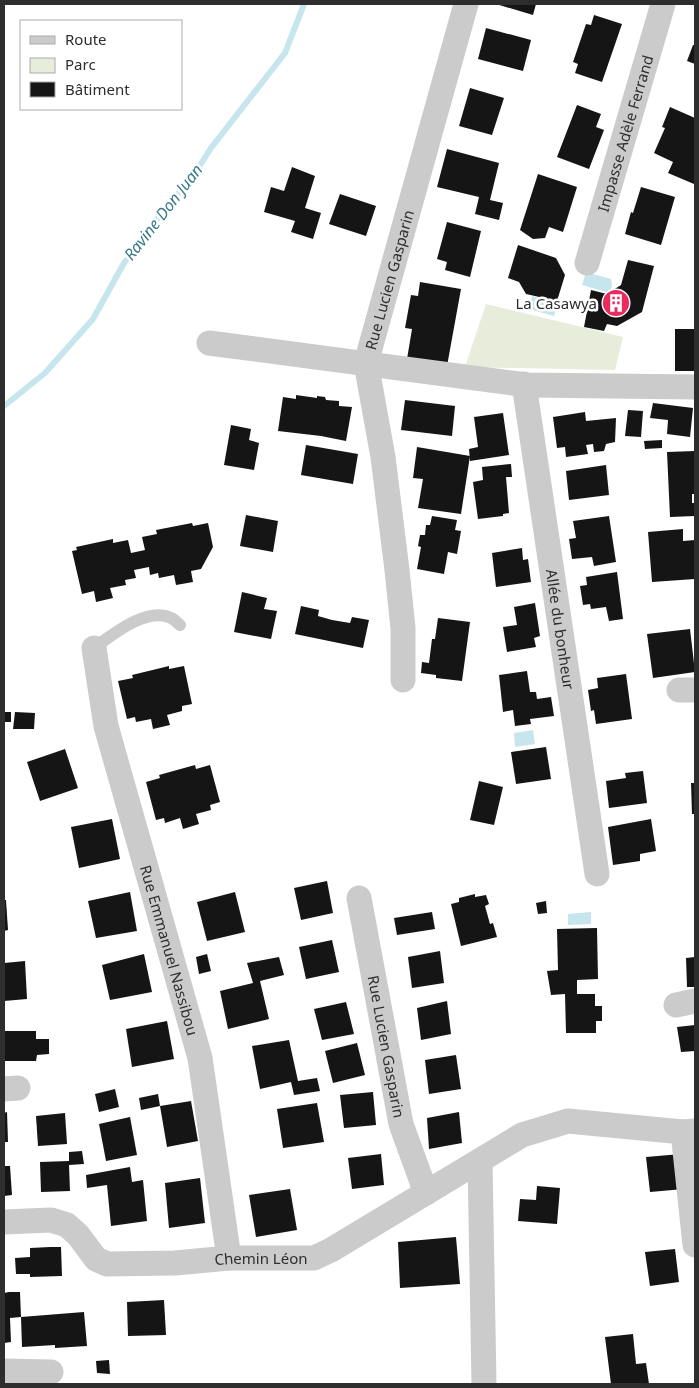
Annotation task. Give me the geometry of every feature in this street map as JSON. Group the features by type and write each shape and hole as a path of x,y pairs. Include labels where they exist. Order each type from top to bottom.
{"street":[{"name":"Rue Lucien Gasparin","path":"403,680 403,628 397,570 383,457 366,363 466,4"},
{"name":"Impasse Adèle Ferrand","path":"587,263 663,4"},
{"path":"210,343 524,384 695,387"},
{"name":"Allée du bonheur","path":"524,384 597,874"},
{"name":"Rue Emmanuel Nassibou","path":"94,648 106,726 200,1058 229,1258"},
{"name":"Rue Lucien Gasparin","path":"359,898 401,1124 426,1193"},
{"name":"Chemin Léon","path":"4,1222 51,1220 67,1225 96,1259 106,1264 175,1263 229,1258 314,1258 331,1250 522,1135 568,1121 689,1131"},
{"path":"689,1131 695,1245"},
{"path":"480,1161 484,1384"},
{"path":"4,1371 51,1372"}],"lane":[{"path":"94,648 124,627 157,614 170,618 180,625"}],"green space":[{"path":"486,304 623,337 615,370 465,367"}],"water":[{"path":"586,272 611,279 611,289 606,292 582,285"},
{"path":"532,296 558,303 554,316 529,309"},
{"path":"533,730 535,744 515,747 514,733"},
{"path":"591,912 591,924 568,925 568,914"}],"building":[{"path":"496,4 536,4 533,15"},
{"path":"594,15 622,24 602,82 575,73 578,64 573,62 586,24 591,25"},
{"path":"486,28 531,40 523,71 478,59"},
{"path":"693,45 695,45 695,64 687,61"},
{"path":"470,88 504,98 492,135 459,126"},
{"path":"577,105 601,114 596,127 604,130 589,169 557,157"},
{"path":"670,107 695,118 694,184 668,173 673,162 654,153 665,128 662,127"},
{"path":"447,149 499,163 490,200 503,203 499,220 475,214 479,197 437,187"},
{"path":"292,167 315,176 305,208 321,213 313,239 291,232 295,221 264,212 271,187 284,191"},
{"path":"538,174 577,187 563,232 549,227 545,238 533,239 520,230"},
{"path":"641,187 675,197 661,245 625,234"},
{"path":"340,194 376,206 366,236 329,224"},
{"path":"447,222 481,231 470,277 445,270 447,262 437,259"},
{"path":"518,245 556,258 565,275 557,301 526,294 519,282 508,278"},
{"name":"La Casawya","path":"628,260 654,266 642,312 617,326 607,324 604,331 584,327 591,290 607,294 621,285"},
{"path":"420,282 461,289 447,366 407,359 412,329 405,328 411,295 418,296"},
{"path":"675,329 695,329 695,371 675,371"},
{"path":"296,395 317,398 317,396 325,397 326,400 339,401 339,406 352,407 346,441 278,431 283,397 296,399"},
{"path":"405,400 455,406 452,436 401,430"},
{"path":"653,403 693,408 690,437 667,434 668,420 650,418"},
{"path":"628,410 643,411 641,437 625,436"},
{"path":"585,412 586,421 616,418 615,442 606,444 604,451 594,452 593,444 586,445 588,454 566,457 565,447 557,448 553,417"},
{"path":"503,413 509,455 470,461 469,449 478,447 474,417"},
{"path":"231,425 251,429 249,440 259,443 254,470 224,465"},
{"path":"662,440 662,448 645,449 644,441"},
{"path":"306,445 358,454 353,484 301,475"},
{"path":"417,447 470,456 461,514 418,508 423,479 413,478"},
{"path":"695,451 695,494 692,494 692,503 695,503 695,516 670,517 667,452"},
{"path":"511,464 512,477 506,477 509,513 503,514 503,516 478,519 473,482 483,480 482,467"},
{"path":"606,465 609,495 569,500 566,471"},
{"path":"246,515 278,521 273,552 240,546"},
{"path":"432,516 457,520 455,530 461,531 457,554 448,552 444,574 417,569 421,547 418,546 420,535 425,535 426,525 430,525"},
{"path":"609,516 616,562 594,566 592,557 572,559 569,539 576,538 573,521"},
{"path":"192,523 193,526 208,523 213,547 201,569 191,571 193,582 176,585 174,575 159,578 158,573 150,575 149,567 134,570 136,578 125,580 126,585 110,588 113,598 96,602 94,591 82,594 72,551 77,550 76,547 113,539 113,543 128,540 131,553 145,550 142,537 157,534 156,530"},
{"path":"683,529 683,541 695,540 695,579 652,582 648,532"},
{"path":"522,548 523,560 528,559 531,582 496,587 492,553"},
{"path":"617,572 623,619 609,621 606,607 591,609 590,604 583,605 580,586 587,585 586,577"},
{"path":"242,592 267,598 264,609 277,611 271,639 234,632"},
{"path":"535,603 540,636 534,638 536,647 507,652 503,627 517,625 514,607"},
{"path":"301,606 319,610 318,616 332,620 350,623 352,617 369,620 363,648 295,634"},
{"path":"438,618 470,622 462,681 436,678 436,675 421,673 422,662 429,663 432,639 435,639"},
{"path":"690,629 695,672 653,678 647,634"},
{"path":"169,666 169,669 184,666 192,704 182,706 182,711 167,715 170,725 153,729 151,719 136,722 135,717 127,719 118,681 133,678 132,675"},
{"path":"527,671 530,692 536,692 537,699 551,697 554,716 530,719 531,724 515,726 513,710 503,712 499,675"},
{"path":"626,674 632,719 596,724 594,710 591,711 588,690 598,688 597,678"},
{"path":"4,712 11,712 11,722 4,722"},
{"path":"15,712 35,713 34,729 13,729"},
{"path":"546,747 551,779 516,784 511,752"},
{"path":"65,749 78,788 40,801 27,762"},
{"path":"195,765 196,769 210,765 220,802 210,805 211,810 196,814 199,824 183,829 180,818 165,823 164,818 156,820 146,782 160,778 159,775"},
{"path":"643,771 647,803 609,808 606,781 626,778 625,773"},
{"path":"479,781 503,787 494,825 470,820"},
{"path":"691,783 695,783 695,814 692,814"},
{"path":"112,819 120,859 79,868 71,827"},
{"path":"651,819 656,851 640,854 640,861 613,865 608,827"},
{"path":"327,881 333,913 301,920 294,888"},
{"path":"130,892 137,931 96,938 88,901"},
{"path":"235,892 245,932 207,941 197,902"},
{"path":"475,894 475,897 486,895 489,904 485,906 490,924 493,923 497,937 461,946 451,904 459,902 459,898"},
{"path":"4,900 6,900 8,930 4,931"},
{"path":"546,901 547,913 538,914 536,903"},
{"path":"432,912 435,929 397,935 394,918"},
{"path":"597,928 598,979 577,980 577,994 595,994 595,1006 602,1006 602,1021 596,1021 596,1033 566,1033 565,994 551,995 547,971 558,970 557,929"},
{"path":"332,940 339,972 306,979 299,947"},
{"path":"440,951 444,983 412,988 408,957"},
{"path":"144,954 152,992 110,1000 102,965"},
{"path":"207,954 211,971 199,974 196,957"},
{"path":"279,957 284,975 260,981 269,1019 228,1029 220,991 253,983 247,963"},
{"path":"695,957 695,987 687,987 686,958"},
{"path":"25,961 27,999 4,1001 4,963"},
{"path":"447,1001 451,1034 421,1040 417,1008"},
{"path":"346,1002 354,1034 322,1040 314,1009"},
{"path":"167,1021 174,1059 132,1067 126,1029"},
{"path":"695,1025 695,1051 681,1052 677,1027"},
{"path":"4,1031 36,1031 36,1039 49,1039 49,1054 37,1055 36,1061 4,1061"},
{"path":"289,1040 298,1081 317,1078 320,1091 294,1095 291,1082 260,1089 252,1046"},
{"path":"357,1043 365,1075 333,1083 325,1051"},
{"path":"456,1055 461,1089 429,1094 425,1060"},
{"path":"115,1089 119,1107 99,1112 95,1094"},
{"path":"373,1092 376,1125 344,1128 340,1095"},
{"path":"158,1094 160,1106 141,1110 139,1098"},
{"path":"191,1101 198,1141 167,1147 160,1106"},
{"path":"317,1103 324,1142 283,1148 277,1109"},
{"path":"7,1112 8,1142 4,1142 4,1113"},
{"path":"459,1112 462,1143 429,1149 427,1118"},
{"path":"65,1113 67,1144 38,1146 36,1116"},
{"path":"130,1117 137,1155 106,1161 99,1124"},
{"path":"82,1151 84,1164 69,1165 70,1191 41,1192 40,1162 69,1161 69,1152"},
{"path":"381,1154 384,1185 352,1189 348,1158"},
{"path":"681,1154 684,1189 650,1192 646,1157"},
{"path":"4,1166 10,1166 12,1195 4,1196"},
{"path":"130,1167 132,1182 143,1180 147,1221 111,1226 107,1185 87,1188 86,1175"},
{"path":"200,1178 205,1223 169,1228 165,1183"},
{"path":"537,1186 560,1188 557,1224 518,1221 520,1199 536,1200"},
{"path":"290,1189 297,1230 256,1237 249,1195"},
{"path":"456,1237 460,1284 400,1288 398,1242"},
{"path":"61,1247 62,1276 30,1277 30,1274 16,1274 15,1258 30,1257 30,1248"},
{"path":"675,1249 679,1282 650,1286 645,1252"},
{"path":"20,1292 21,1317 10,1318 11,1342 4,1343 4,1293"},
{"path":"164,1300 166,1335 128,1336 127,1302"},
{"path":"84,1312 87,1346 55,1348 55,1345 22,1347 21,1317"},
{"path":"633,1334 636,1364 646,1363 649,1384 611,1384 605,1337"},
{"path":"109,1360 110,1374 97,1373 96,1361"}],"waterway":[{"name":"Ravine Don Juan","path":"4,406 45,373 93,319 124,263 167,206 192,178 211,148 285,53 304,4"}],"place":[{"name":"La Casawya","path":"616,303"}]}
